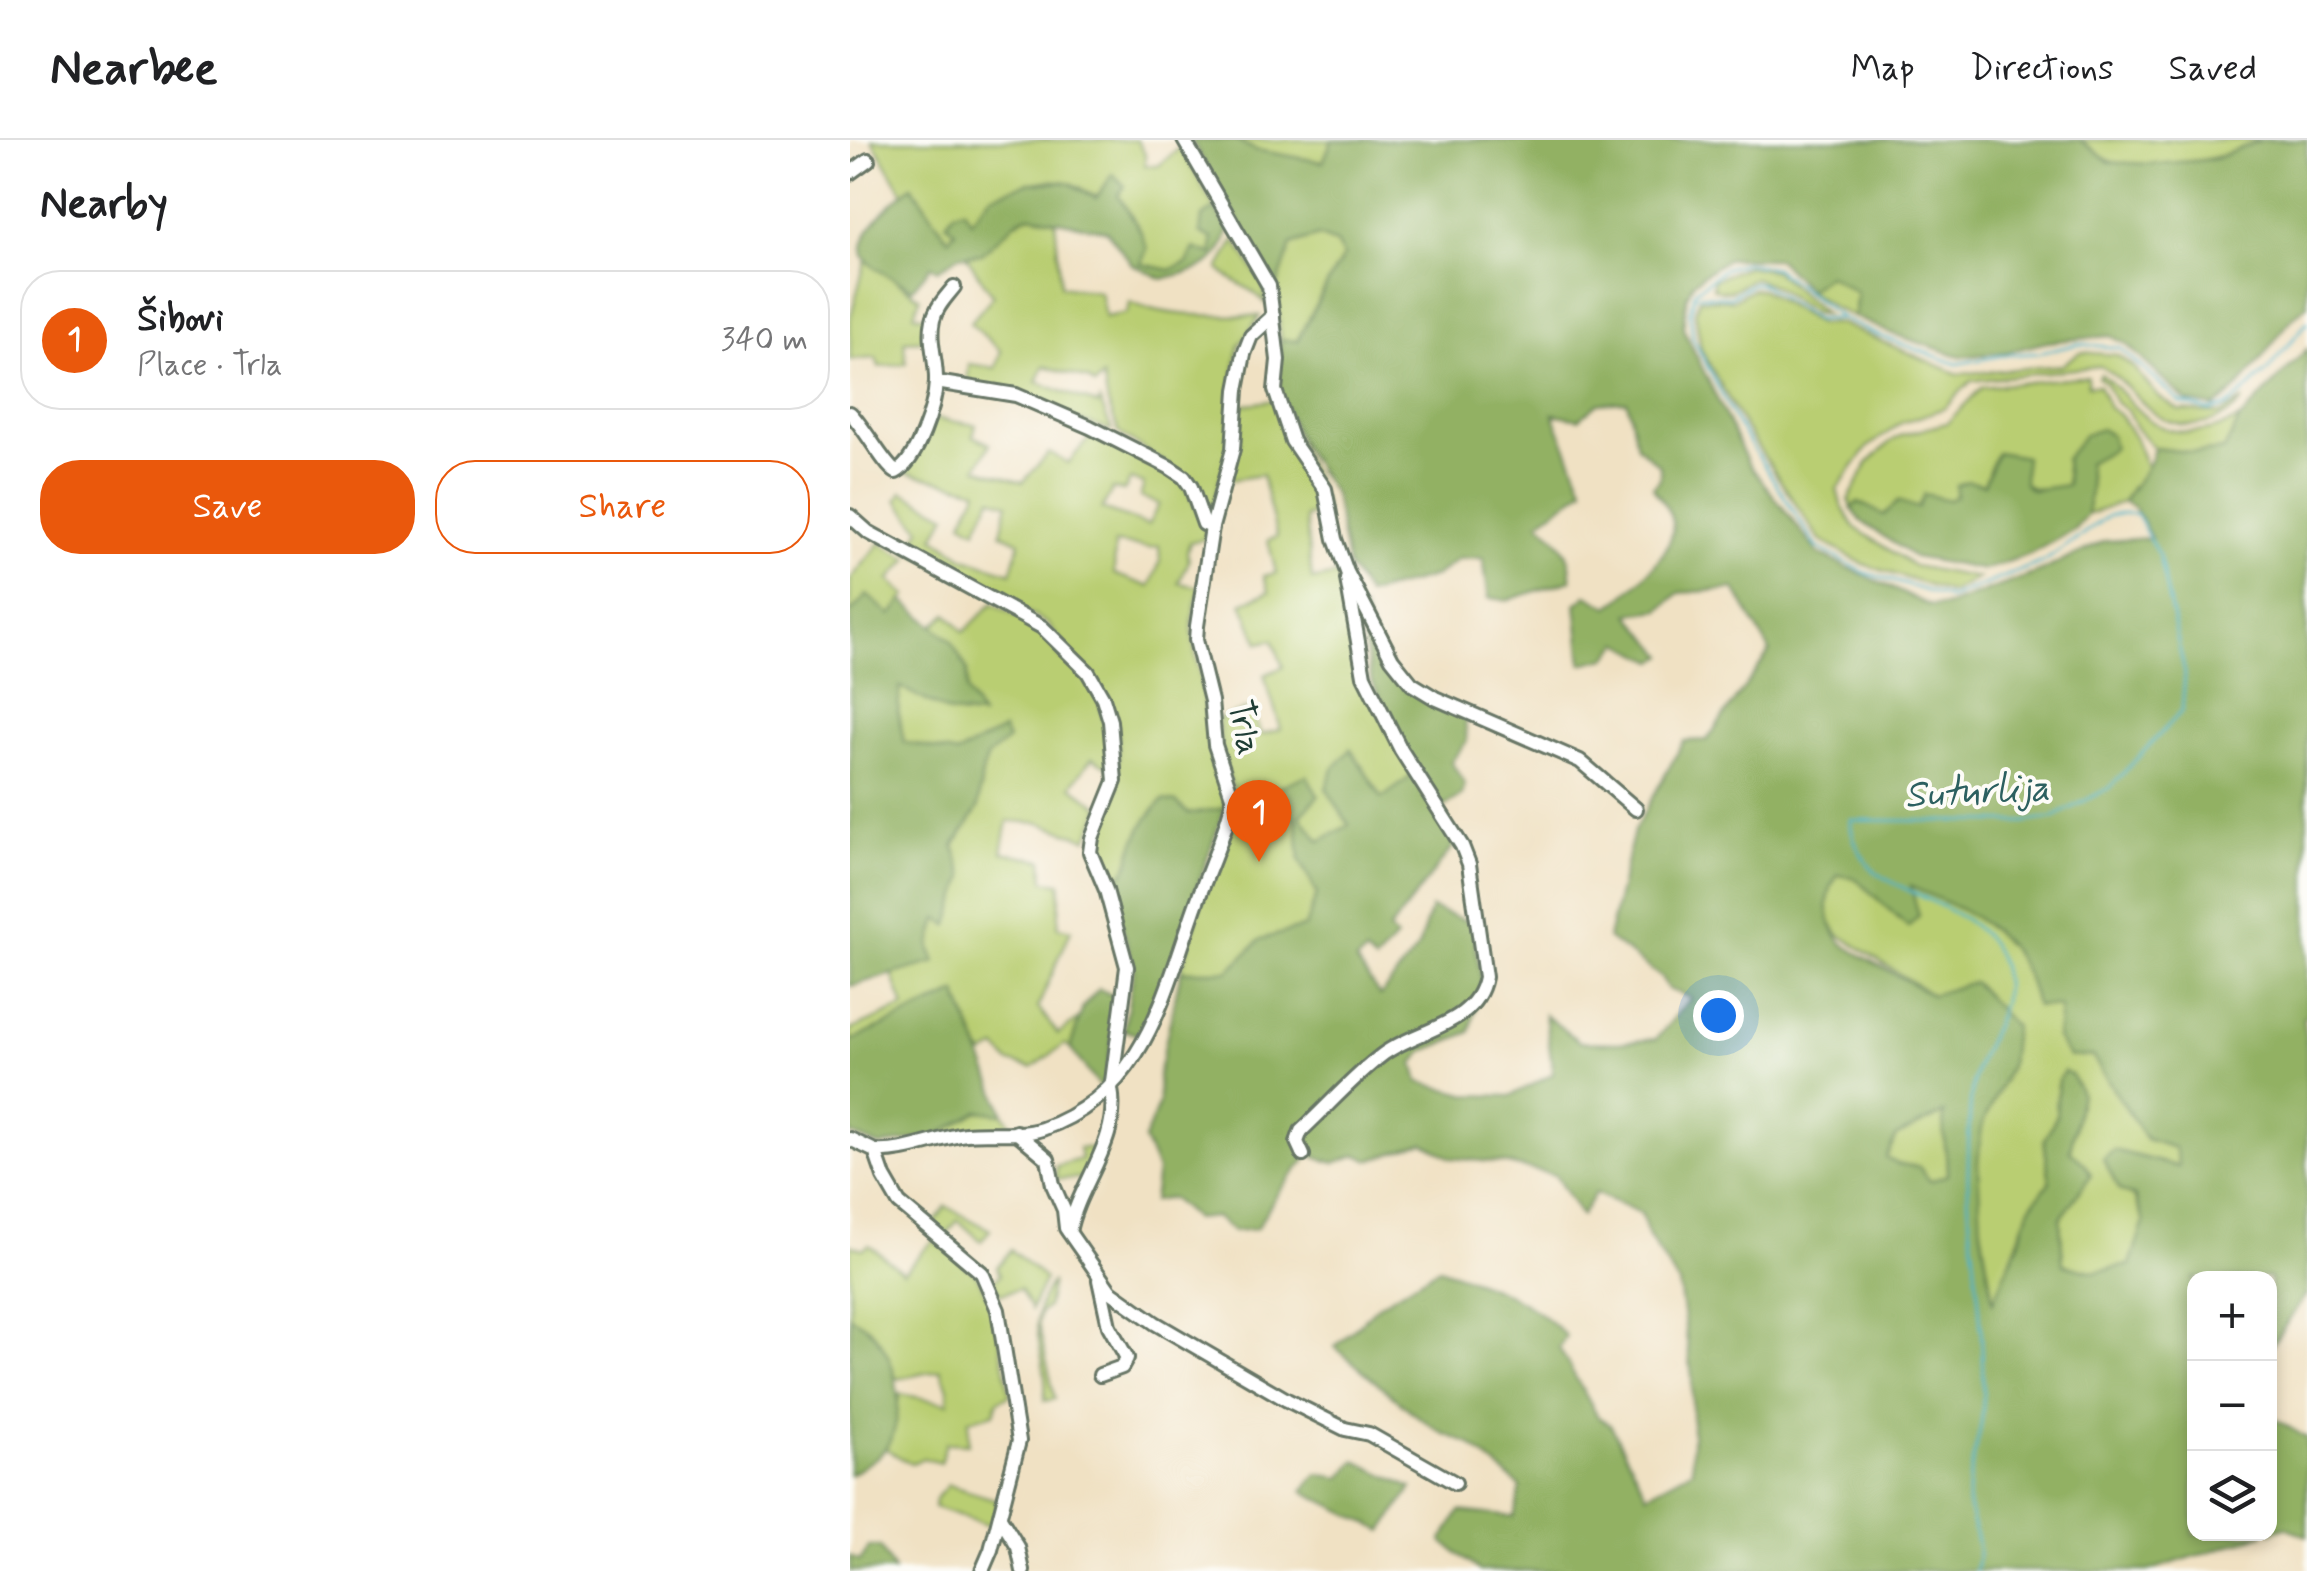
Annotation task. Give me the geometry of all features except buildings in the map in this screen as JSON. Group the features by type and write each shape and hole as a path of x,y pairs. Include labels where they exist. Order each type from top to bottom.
{"street":[{"path":"1184,140 1270,286 1278,360 1276,390 1292,441 1326,489 1334,539 1392,660 1412,684 1435,698 1580,761 1636,809"},
{"path":"850,174 868,160"},
{"path":"850,414 872,439 888,467 898,472 920,439 936,382 932,322 940,303 954,287"},
{"name":"Trla","path":"876,1150 960,1135 1036,1131 1066,1119 1111,1089 1141,1045 1174,976 1232,804 1215,746 1210,701 1196,640 1212,527 1233,450 1244,354 1251,336 1273,316"},
{"path":"936,382 1016,395 1090,426 1169,467 1184,477 1204,524 1212,527"},
{"path":"850,516 868,532 1042,627 1088,672 1110,721 1115,781 1090,852 1106,890 1128,967 1111,1089 1113,1100 1101,1156 1069,1232"},
{"path":"1302,1155 1297,1142 1300,1131 1378,1058 1474,1004 1482,993 1485,978 1469,864 1462,846 1401,750 1364,676 1347,572"},
{"path":"1016,1132 1048,1158 1069,1232 1099,1280 1109,1326 1126,1358 1122,1367 1100,1375"},
{"path":"850,1139 876,1150 884,1177 899,1203 976,1266 992,1290 1014,1393 1019,1440 982,1571"},
{"path":"1099,1280 1154,1323 1287,1400 1345,1428 1370,1434 1455,1483"},
{"path":"1000,1518 1018,1547 1023,1571"}],"green space":[{"path":"872,140 1137,140 1145,154 1145,166 1158,166 1181,147 1215,209 1202,217 1212,238 1214,256 1170,270 1140,264 1140,230 1118,195 1092,195 1067,182 1051,180 1036,182 1008,195 948,239 912,186 903,193"},
{"path":"1191,140 1235,140 1256,150 1323,162 1332,140 2080,140 2109,162 2155,164 2214,159 2261,140 2307,140 2307,305 2240,385 2214,407 2187,402 2126,344 2110,336 1962,357 1893,334 1854,317 1857,293 1828,275 1808,290 1778,259 1727,259 1703,275 1693,283 1687,296 1683,328 1748,463 1819,554 1930,606 1945,606 2039,572 2105,541 2151,538 2134,507 2123,502 2145,471 2154,448 2198,453 2224,450 2240,419 2307,349 2307,1015 2303,1018 2307,1050 2307,1293 2277,1338 2277,1271 2187,1271 2187,1541 2243,1541 2148,1571 1480,1571 1442,1541 1460,1511 1514,1517 1521,1487 1470,1444 1442,1433 1412,1412 1335,1347 1380,1304 1439,1268 1507,1294 1537,1311 1566,1336 1559,1348 1598,1417 1610,1424 1647,1494 1692,1470 1692,1377 1679,1284 1648,1235 1641,1213 1595,1193 1581,1216 1555,1175 1503,1163 1451,1158 1424,1143 1370,1160 1357,1155 1334,1163 1310,1155 1278,1193 1256,1229 1233,1231 1215,1217 1195,1219 1171,1198 1153,1201 1157,1170 1144,1140 1159,1103 1158,1076 1181,971 1228,971 1261,939 1305,927 1317,894 1300,860 1297,821 1292,815 1284,810 1238,804 1307,775 1318,796 1300,816 1320,841 1349,825 1326,788 1333,769 1351,749 1382,798 1413,775 1455,844 1389,930 1396,938 1375,962 1366,953 1356,961 1380,996 1418,948 1431,908 1472,923 1482,982 1470,1032 1424,1051 1414,1063 1419,1082 1469,1095 1510,1096 1553,1074 1545,1015 1580,1042 1656,1039 1691,998 1668,989 1661,977 1608,938 1634,831 1684,741 1707,740 1770,651 1735,589 1679,593 1660,610 1629,614 1665,656 1655,661 1620,643 1607,658 1582,664 1576,604 1587,595 1609,607 1651,569 1672,532 1669,512 1653,487 1660,479 1660,466 1637,446 1627,401 1598,403 1579,419 1553,414 1584,489 1539,522 1567,554 1571,580 1508,600 1489,598 1483,558 1458,559 1436,576 1367,595 1348,567 1334,495 1302,446 1278,391 1280,339 1297,341 1344,256 1336,243 1318,236 1291,245 1277,287","holes":["1838,875 1855,878 1908,927 1919,916 1911,887 1992,929 2019,960 2036,1006 2060,1007 2057,1038 2069,1057 2092,1056 2146,1139 2175,1148 2179,1167 2114,1150 2103,1159 2120,1191 2135,1197 2144,1222 2130,1265 2094,1272 2063,1264 2060,1219 2091,1175 2070,1151 2081,1093 2071,1074 2064,1071 2058,1081 2056,1117 2044,1140 2050,1182 2030,1207 1993,1302 1981,1231 1978,1163 1982,1125 2010,1066 2014,1026 1973,982 1932,995 1841,942 1832,926 1828,900","1944,1113 1947,1175 1930,1181 1919,1167 1898,1164 1886,1157 1897,1136"]},
{"path":"1235,140 1332,140 1323,162 1256,150"},
{"path":"2080,140 2261,140 2209,158 2148,166 2109,160"},
{"path":"1113,174 1125,186 1118,195 1147,249 1141,264 1170,270 1187,263 1194,248 1213,255 1212,238 1200,233 1202,217 1215,209 1229,229 1219,253 1205,266 1162,279 1132,264 1107,231 1030,215 1020,218 982,254 958,256 938,270 931,266 912,289 864,257 864,239 870,229 912,186 948,239 955,231 946,223 954,212 964,209 971,221 990,196 1028,183 1068,182 1096,198"},
{"path":"1030,215 1055,219 1061,286 1100,292 1105,317 1127,313 1129,302 1177,314 1260,316 1239,346 1231,391 1229,449 1208,521 1193,481 1119,433 1103,377 1095,385 1088,379 1044,366 1037,382 1098,405 1100,401 1112,431 967,385 969,364 996,368 1001,351 970,323 993,296 966,256 985,249 1013,224"},
{"path":"1318,236 1336,243 1344,257 1296,342 1280,339 1277,287 1291,245"},
{"path":"1235,240 1263,284 1267,305 1219,269"},
{"path":"866,259 920,298 914,314 929,318 926,340 904,341 906,364 879,367 876,358 850,360 850,319"},
{"path":"1747,266 1775,271 1824,314 1813,313 1774,286 1754,278 1730,291 1713,288 1713,280"},
{"path":"1828,275 1857,293 1854,317 1808,290"},
{"path":"1752,289 1761,289 1818,324 1839,323 1958,374 2062,365 2080,352 2117,355 2159,397 2179,410 2220,414 2243,400 2214,421 2178,424 2155,414 2100,366 1971,381 1945,408 1901,423 1868,447 1837,489 1841,505 1854,527 1914,566 1978,578 1951,593 1863,564 1820,540 1743,425 1701,349 1695,312 1699,299 1733,300"},
{"path":"2101,374 2148,419 2171,430 2206,431 2240,419 2224,450 2198,453 2154,448 2135,427 2127,410 2115,402 2098,377"},
{"path":"2087,376 2088,386 2099,385 2109,408 2120,415 2148,471 2123,502 2087,515 2088,463 2065,459 2067,485 2054,488 2026,486 1992,462 1984,484 1949,500 1924,495 1918,508 1911,506 1884,515 1858,502 1851,508 1849,499 1868,463 1890,442 1947,423 1982,387"},
{"path":"1275,400 1317,483 1326,511 1305,517 1312,580 1341,574 1351,647 1361,677 1413,775 1383,799 1350,750 1350,825 1320,841 1300,816 1318,796 1240,803 1284,810 1297,820 1300,860 1317,894 1305,927 1261,939 1228,971 1181,971 1201,903 1238,804 1221,753 1218,719 1251,708 1261,735 1281,729 1264,675 1283,667 1273,640 1259,643 1242,603 1269,592 1264,576 1276,573 1268,540 1277,537 1262,475 1230,480 1240,437 1241,405"},
{"path":"931,418 976,425 973,436 990,444 977,468 1023,482 1049,453 1068,463 1092,435 1142,456 1178,479 1206,531 1205,539 1190,542 1189,561 1179,583 1201,587 1193,614 1193,637 1225,808 1188,814 1176,802 1143,832 1125,870 1109,881 1096,853 1096,838 1118,787 1118,735 1113,712 1048,624 948,568 908,551 921,529 897,500 902,492 947,515 934,537 965,558 1011,573 1020,542 1001,533 1008,503 991,498 976,530 962,522 978,490 905,472","holes":["1131,479 1144,484 1140,497 1159,504 1148,525 1102,509 1113,489 1124,491","1115,543 1159,546 1160,562 1150,587 1114,574"]},
{"path":"2101,429 2111,435 2114,448 2088,463 2087,515 2074,530 2030,554 1984,570 1914,557 1861,521 1851,508 1858,502 1884,515 1898,501 1918,508 1924,494 1949,500 1956,496 1956,485 1968,481 1984,484 1997,452 2025,457 2024,484 2032,490 2067,485 2065,459 2084,435"},
{"path":"880,543 909,559 889,580 907,596 891,616 867,596 850,614 850,580"},
{"path":"867,595 891,615 903,600 951,641 967,670 967,692 981,716 950,713 900,687 898,712 904,742 957,754 1003,730 1008,740 988,756 978,808 954,846 964,877 949,925 938,919 930,947 936,962 850,986 850,614"},
{"path":"993,603 1040,629 1058,654 1084,675 1100,702 1113,770 1092,758 1071,786 1101,808 1087,839 1040,823 1008,821 1002,852 1043,860 1044,881 1061,883 1058,927 1071,930 1038,1007 1058,1034 1080,1018 1070,1048 1065,1044 1032,1068 1009,1062 997,1048 983,1055 956,993 850,1042 850,1030 904,1007 892,974 935,962 930,947 938,918 948,925 964,877 954,846 978,808 988,756 1007,740 1002,731 957,754 904,743 898,712 899,686 949,713 980,716 967,692 967,670 951,641 933,626 947,614 964,632"},
{"path":"1363,609 1377,647 1404,688 1465,718 1467,741 1451,762 1465,784 1462,795 1442,808 1402,743 1371,679 1358,610"},
{"path":"1163,800 1176,802 1189,814 1225,808 1141,1036 1124,1030 1134,968 1109,881 1125,871 1140,831"},
{"path":"1838,875 1924,891 1960,908 1994,932 2020,960 2029,976 2036,1006 2060,1007 2146,1139 2175,1148 2180,1167 2114,1150 2144,1222 2130,1265 2094,1272 2063,1264 2060,1219 2091,1175 2070,1151 2081,1093 2064,1071 2058,1081 2056,1117 2044,1140 2050,1182 2030,1207 1994,1305 1979,1214 1976,1167 1983,1124 2010,1066 1932,995 1838,934 1826,916 1830,886"},
{"path":"1099,989 1119,998 1106,1080 1101,1089 1070,1048 1083,1007"},
{"path":"957,993 1004,1114 978,1111 936,1136 880,1146 850,1134 850,1041"},
{"path":"978,1111 1004,1114 1013,1128 936,1136"},
{"path":"1945,1113 1947,1176 1930,1181 1919,1167 1898,1164 1885,1157 1897,1136"},
{"path":"1079,1148 1099,1148 1086,1178 1056,1179 1056,1166 1081,1159"},
{"path":"946,1206 990,1230 981,1241 958,1220 945,1237 932,1226"},
{"path":"934,1240 977,1275 994,1310 1010,1395 998,1401 994,1413 969,1420 968,1444 946,1443 940,1463 923,1458 911,1464 886,1449 900,1394 948,1403 948,1389 941,1370 897,1379 869,1328 850,1317 850,1245 863,1249 869,1245 903,1272"},
{"path":"1011,1250 1045,1279 1031,1309 1020,1289 1000,1294 993,1281 1000,1275 997,1267"},
{"path":"1052,1281 1047,1307 1040,1313 1038,1323 1055,1399 1044,1401 1037,1327 1038,1313"},
{"path":"850,1317 878,1339 887,1355 894,1373 898,1412 884,1450 850,1475"},
{"path":"2277,1420 2307,1438 2307,1536 2285,1527 2277,1530"},
{"path":"1356,1461 1412,1488 1383,1531 1303,1491 1317,1474 1341,1478"},
{"path":"948,1485 998,1500 993,1527 934,1507 935,1499"},
{"path":"869,1547 880,1547 894,1571 850,1571 850,1556 860,1561"}],"waterway":[{"name":"Suturlija","path":"1975,1571 1978,1552 1968,1486 1983,1412 1983,1387 1969,1204 1969,1116 1977,1066 2001,1008 2004,977 1991,943 1978,930 1946,908 1872,869 1855,841 1851,820 2025,822 2052,818 2109,788 2182,711 2185,674 2159,556 2136,514 2108,516 2045,561 1950,598 1866,573 1817,547 1736,422 1693,338 1690,313 1695,291 1725,268 1745,263 1775,268 1841,318 1957,364 2079,344 2120,348 2181,403 2210,411 2227,406 2240,396 2267,371 2307,322"},
{"name":"Suturlija","path":"1695,295 1730,297 1753,283 1762,284 1816,320 1841,318"}],"place":[{"name":"Šibovi","path":"1259,862"}]}
